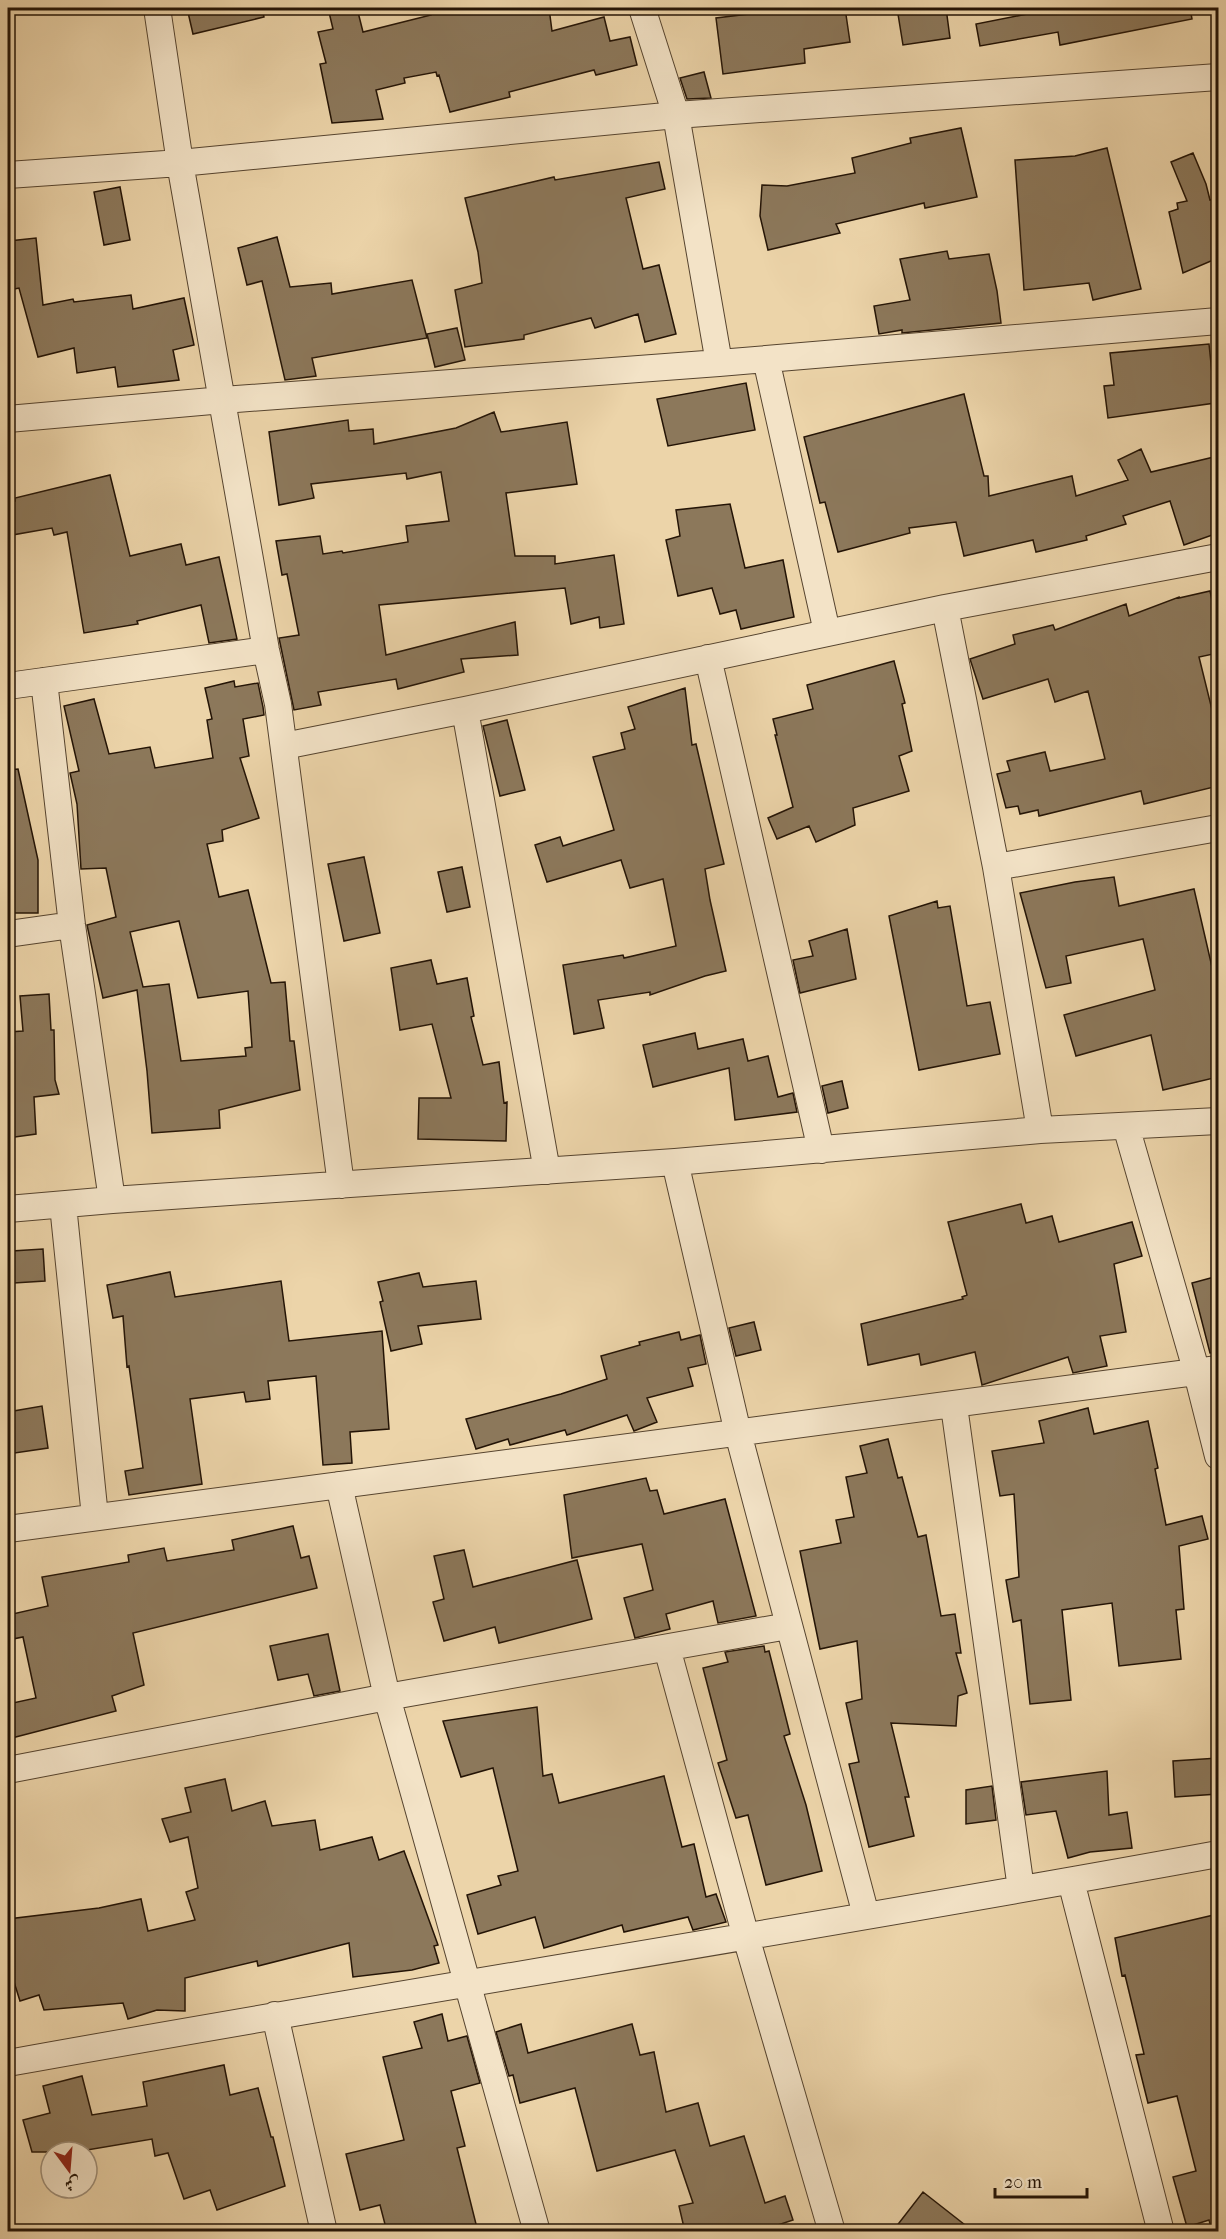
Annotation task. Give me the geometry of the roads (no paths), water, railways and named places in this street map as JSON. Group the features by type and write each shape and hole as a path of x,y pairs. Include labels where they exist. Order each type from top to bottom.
{"street":[{"path":"157,8 180,163 266,650 278,704 341,1185"},
{"path":"642,8 676,115 719,363"},
{"path":"8,175 180,163 676,115 1218,77"},
{"path":"8,419 1218,321"},
{"path":"766,359 827,632"},
{"path":"284,746 945,608 1218,557"},
{"path":"945,608 996,867 1040,1130"},
{"path":"8,686 266,650"},
{"path":"708,658 821,1150"},
{"path":"44,681 72,925 112,1200"},
{"path":"465,710 547,1171"},
{"path":"996,867 1218,828"},
{"path":"8,934 72,925"},
{"path":"8,1209 675,1162 1040,1130 1218,1121"},
{"path":"1126,1126 1208,1371 1218,1456"},
{"path":"675,1162 738,1433 866,1915"},
{"path":"63,1204 95,1517"},
{"path":"8,1529 1208,1371"},
{"path":"954,1406 1021,1889"},
{"path":"339,1485 387,1697 537,2232"},
{"path":"8,1770 387,1697 788,1626"},
{"path":"668,1648 746,1937 832,2232"},
{"path":"8,2063 275,2015 746,1937 1218,1854"},
{"path":"1071,1881 1161,2232"},
{"path":"275,2015 324,2232"}]}
